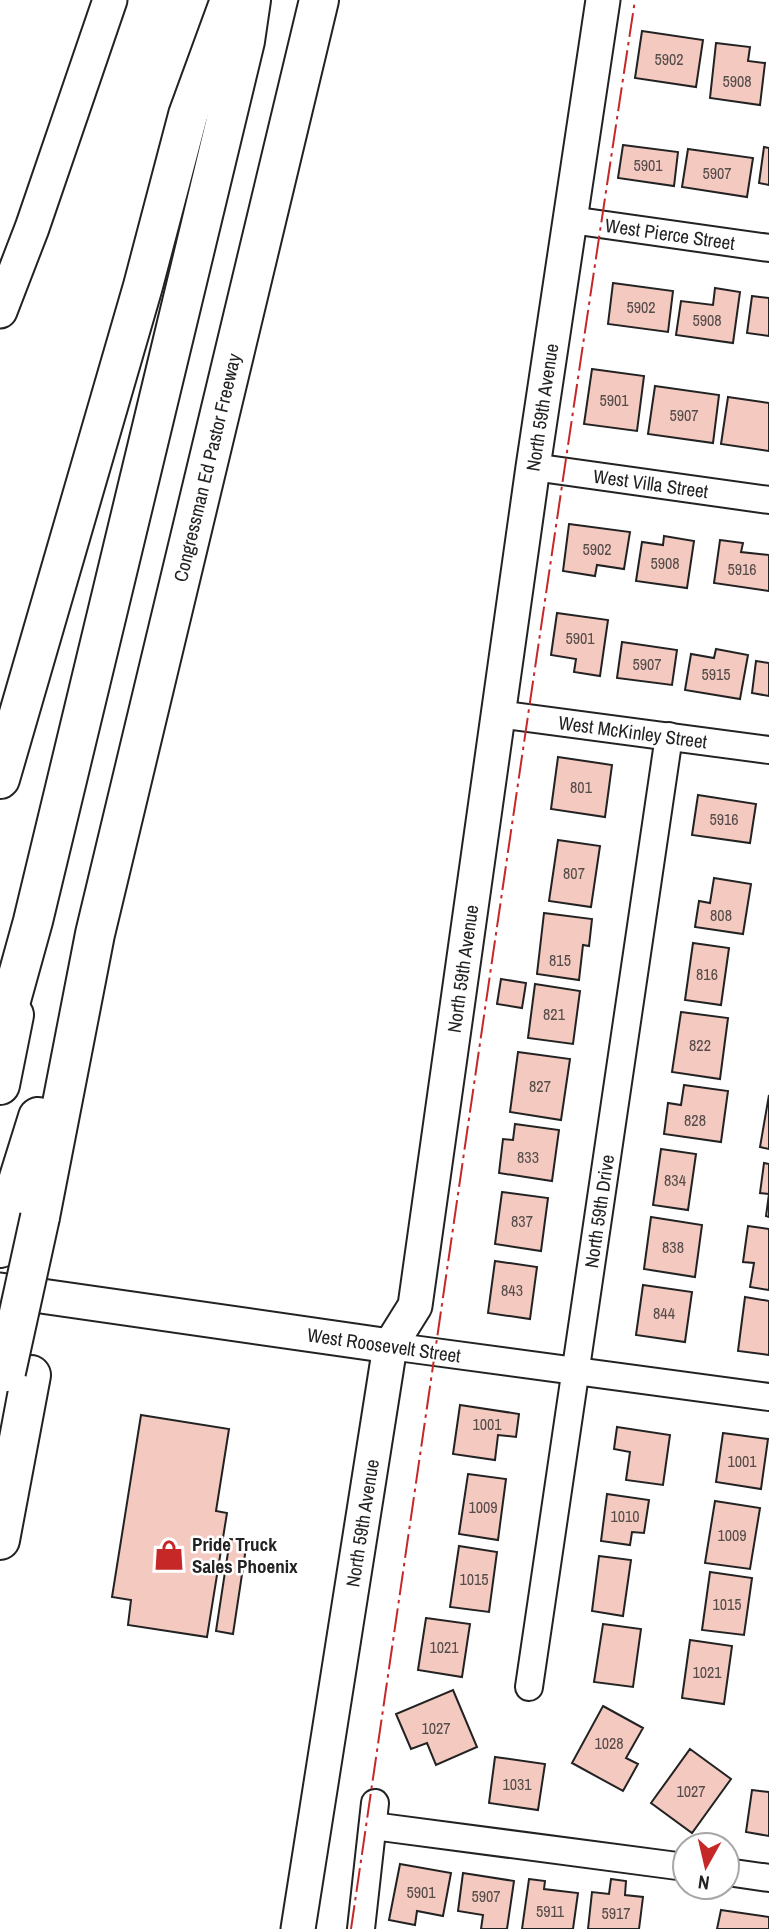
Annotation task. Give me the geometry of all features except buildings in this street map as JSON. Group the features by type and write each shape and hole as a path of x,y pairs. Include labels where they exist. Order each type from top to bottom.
{"highway":[{"path":"0,779 139,299 188,115 230,0"},
{"path":"0,1040 33,921 245,41 251,0"},
{"name":"Congressman Ed Pastor Freeway","path":"37,1215 95,934 319,0"},
{"path":"0,1085 33,921"},
{"path":"0,1248 37,1215"},
{"path":"0,1540 12,1385 37,1215"}],"main road":[{"path":"0,311 32,228 110,0"},
{"name":"North 59th Avenue","path":"298,1929 390,1346 415,1306 533,467 603,0"},
{"name":"West Roosevelt Street","path":"0,1290 390,1346"}],"street":[{"name":"West Pierce Street","path":"571,220 769,248"},
{"name":"West Villa Street","path":"533,467 769,500"},
{"name":"West McKinley Street","path":"498,714 769,750"},
{"name":"North 59th Drive","path":"529,1687 669,736"},
{"name":"West Roosevelt Street","path":"390,1346 769,1397"},
{"path":"360,1929 374,1815 671,1865"},
{"path":"741,1874 769,1878"}],"power":[{"path":"351,1929 635,0"}],"place":[{"name":"Pride Truck Sales Phoenix","path":"169,1555"}]}
